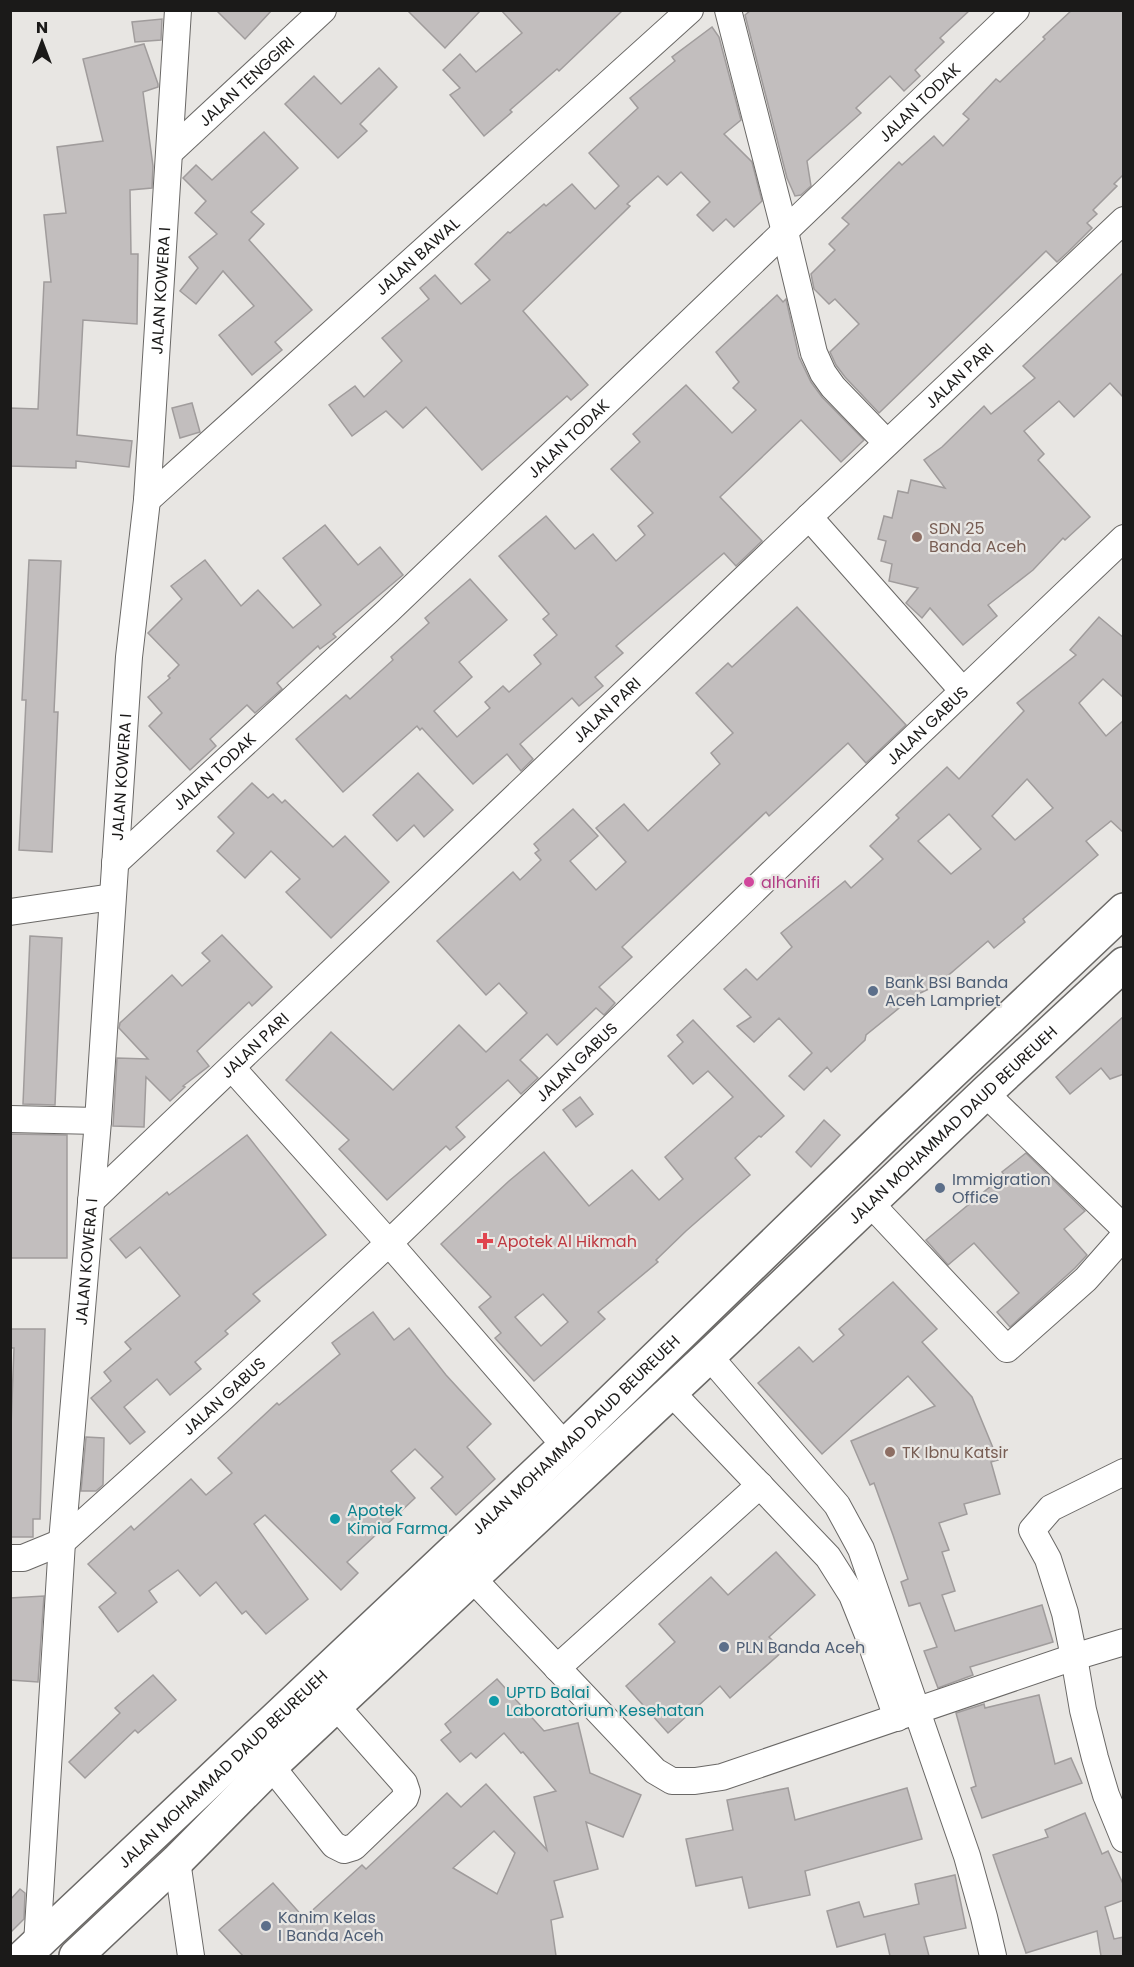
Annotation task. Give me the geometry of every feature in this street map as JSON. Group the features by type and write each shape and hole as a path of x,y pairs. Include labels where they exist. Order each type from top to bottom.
{"highway":[{"name":"JALAN MOHAMMAD DAUD BEUREUEH","path":"30,1950 565,1446 890,1131 1124,910"},
{"name":"JALAN MOHAMMAD DAUD BEUREUEH","path":"76,1956 177,1861 271,1766 709,1356 985,1093 1120,974"}],"street":[{"name":"JALAN KOWERA I","path":"30,1950 98,1121 129,657 147,500 178,10"},
{"name":"JALAN TENGGIRI","path":"170,152 323,10"},
{"name":"JALAN BAWAL","path":"147,500 690,10"},
{"path":"728,10 818,361 833,387 887,443"},
{"name":"JALAN TODAK","path":"115,863 388,611 1016,10"},
{"name":"JALAN PARI","path":"91,1202 1124,220"},
{"path":"809,517 963,691"},
{"name":"JALAN GABUS","path":"10,1558 23,1558 62,1542 220,1400 389,1243 768,876 1124,538"},
{"path":"10,912 112,897"},
{"path":"232,1068 389,1243 565,1446"},
{"path":"985,1093 1124,1228"},
{"path":"10,1119 98,1121"},
{"path":"870,1203 1007,1349 1086,1279 1124,1236"},
{"path":"709,1356 837,1505 861,1549 907,1714"},
{"path":"670,1392 828,1557 852,1595 868,1635 907,1714 968,1856 993,1956"},
{"path":"1124,1472 1051,1508 1032,1530 1048,1559 1065,1613 1083,1710 1095,1758 1124,1839"},
{"path":"557,1668 760,1485"},
{"path":"472,1578 655,1771 672,1780 695,1781 722,1777 1124,1642"},
{"path":"271,1766 334,1845 344,1850 354,1847 405,1798 407,1792 404,1783 336,1706"},
{"path":"177,1861 191,1956"}],"building":[{"path":"216,10 272,10 245,39"},
{"path":"407,10 481,10 445,48"},
{"path":"501,10 623,10 559,71 557,69 484,136 450,95 460,88 443,70 460,54 476,72 522,33"},
{"path":"751,10 970,10 940,38 944,42 915,70 920,76 904,91 890,76 856,108 861,113 807,161 811,186 801,195 795,196 787,178 745,15"},
{"path":"1072,10 1124,10 1124,174 1114,184 1117,186 1093,210 1097,214 1087,223 1092,228 1068,252 1057,262 1046,251 879,413 845,377 830,352 859,324 835,299 829,304 814,289 811,274 835,250 829,244 849,224 842,218 899,162 902,165 934,136 943,146 969,119 963,114 996,79 1000,82"},
{"path":"162,19 161,40 135,42 132,22"},
{"path":"712,27 719,37 741,120 724,134 752,162 762,201 734,227 726,219 713,231 697,215 710,202 681,172 667,185 658,176 627,204 630,206 523,311 588,385 571,400 567,396 482,470 426,407 403,428 386,411 352,436 329,405 355,386 364,397 402,361 382,338 429,299 420,288 435,275 461,304 490,280 475,264 508,232 510,233 544,204 546,206 572,184 595,209 619,186 589,153 638,108 630,98 675,61 672,57"},
{"path":"144,44 158,87 143,92 153,166 152,188 130,190 131,254 138,254 137,324 83,320 77,435 132,441 129,467 76,461 76,468 10,466 10,408 38,409 44,282 51,282 44,215 66,213 57,147 103,141 83,59"},
{"path":"379,68 397,87 360,124 367,131 338,158 285,104 314,76 341,104"},
{"path":"264,132 298,168 251,212 264,224 249,240 312,310 275,342 282,350 252,375 219,335 254,306 223,271 196,304 180,291 198,268 189,257 217,234 195,213 206,201 183,178 196,165 212,180"},
{"path":"1124,272 1124,398 1110,383 1074,417 1059,401 1024,431 1044,454 1038,460 1090,517 1065,540 1063,538 1033,570 988,605 997,616 963,645 930,608 922,618 906,603 918,588 889,581 892,564 881,561 886,541 878,539 884,516 892,518 898,491 908,493 911,480 945,488 924,460 942,447 984,406 991,414 1035,378 1023,366"},
{"path":"777,295 783,302 786,299 799,357 811,382 822,397 864,440 841,462 801,420 720,497 762,541 736,566 724,553 616,646 623,653 595,677 603,686 579,706 572,698 520,744 533,759 521,771 507,754 473,784 422,728 420,730 417,726 343,792 296,739 346,695 350,699 393,660 391,657 429,623 425,618 470,579 507,620 459,662 472,677 434,711 457,737 490,708 485,702 503,686 509,692 541,664 534,655 557,635 543,619 549,614 499,556 546,516 575,549 593,534 616,561 645,535 638,526 653,513 611,469 640,442 633,434 686,385 732,433 756,410 733,388 739,382 716,352"},
{"path":"192,403 200,432 180,438 172,408"},
{"path":"325,525 358,565 380,547 403,575 333,634 336,637 320,649 318,646 277,683 282,689 255,713 247,705 210,739 216,746 190,770 149,726 162,713 148,697 170,678 168,676 179,665 148,633 182,599 171,586 205,560 241,606 258,590 293,628 321,605 283,558"},
{"path":"29,560 61,561 54,712 58,712 52,852 19,850 26,700 22,700"},
{"path":"797,607 906,725 866,763 848,743 769,816 766,812 622,947 632,957 599,987 615,1003 604,1015 596,1008 557,1045 547,1034 520,1060 538,1078 521,1094 508,1080 456,1127 465,1137 450,1150 446,1146 387,1200 339,1149 349,1140 286,1080 331,1032 393,1090 459,1025 486,1052 527,1013 499,983 486,995 437,941 513,872 520,880 541,860 535,853 539,850 534,844 573,809 598,836 570,861 596,890 626,862 596,828 624,804 648,831 720,764 711,753 733,733 696,693 728,663 732,667"},
{"path":"1099,617 1124,638 1124,698 1103,679 1079,703 1106,736 1124,720 1124,833 1111,821 1086,841 1098,855 1023,919 1025,922 994,948 988,941 937,985 914,996 866,1035 865,1040 831,1072 827,1067 804,1090 789,1076 812,1053 779,1018 754,1042 737,1026 751,1017 724,989 746,969 757,980 792,947 781,933 845,881 851,888 883,859 870,846 899,818 896,815 947,767 959,779 1024,711 1017,703 1076,655 1070,650","holes":["1027,779 1053,808 1015,840 992,816","949,814 981,849 951,874 918,841"]},
{"path":"418,773 453,810 424,837 414,825 397,841 373,815"},
{"path":"252,783 268,798 273,794 282,803 285,800 333,847 345,836 389,882 331,938 286,892 300,879 271,851 245,878 217,851 234,833 218,817"},
{"path":"222,935 272,987 252,1006 249,1002 197,1051 209,1066 183,1086 185,1087 170,1101 146,1077 144,1127 113,1126 117,1058 148,1059 119,1028 120,1023 172,975 182,986 210,961 202,953"},
{"path":"30,936 62,938 55,1105 23,1104"},
{"path":"1124,1016 1124,1074 1110,1079 1101,1068 1070,1094 1056,1077"},
{"path":"693,1020 784,1116 735,1158 750,1175 686,1231 656,1260 658,1262 598,1312 605,1319 534,1381 495,1338 501,1333 479,1307 491,1297 441,1244 544,1152 589,1206 632,1170 659,1200 683,1179 665,1157 733,1097 708,1071 693,1084 668,1056 683,1042 677,1035","holes":["543,1294 568,1322 541,1346 515,1317"]},
{"path":"580,1097 593,1114 576,1127 563,1110"},
{"path":"824,1120 840,1135 811,1167 796,1152"},
{"path":"10,1134 67,1135 67,1258 10,1258"},
{"path":"247,1135 326,1235 253,1294 260,1301 225,1331 228,1334 195,1362 201,1369 170,1395 157,1379 124,1407 145,1432 130,1444 91,1398 111,1381 104,1372 131,1349 125,1342 180,1296 140,1247 126,1258 110,1239 167,1192 169,1195"},
{"path":"1026,1153 1085,1211 1064,1229 1087,1255 1010,1327 997,1312 1019,1293 974,1243 948,1265 926,1240 1004,1175 1002,1172"},
{"path":"893,1282 937,1329 922,1342 972,1397 998,1460 991,1462 1000,1494 964,1504 967,1514 939,1523 949,1550 942,1552 955,1591 942,1595 955,1631 1042,1605 1053,1642 970,1667 973,1675 938,1688 924,1651 937,1647 920,1603 909,1606 901,1582 908,1579 893,1535 874,1483 870,1485 851,1441 935,1406 908,1376 822,1454 758,1383 799,1347 813,1362 844,1335 839,1329"},
{"path":"373,1312 394,1340 409,1328 446,1375 491,1424 467,1447 495,1479 456,1515 431,1488 443,1477 415,1449 391,1471 415,1498 347,1562 358,1573 341,1590 265,1515 254,1524 308,1599 266,1634 246,1611 242,1614 216,1582 200,1596 178,1570 149,1591 157,1602 118,1632 99,1607 116,1593 88,1564 131,1526 134,1530 191,1479 206,1495 232,1473 218,1458 277,1403 279,1405 340,1354 332,1343"},
{"path":"10,1329 45,1329 40,1519 33,1519 33,1537 10,1537 14,1348 10,1348"},
{"path":"86,1437 104,1438 103,1485 96,1491 81,1491"},
{"name":"PLN Banda Aceh","path":"776,1552 815,1595 769,1637 783,1651 730,1698 720,1686 668,1733 626,1686 675,1642 659,1624 711,1577 728,1595"},
{"path":"44,1596 38,1682 10,1680 10,1598"},
{"path":"153,1675 176,1700 138,1733 135,1730 85,1778 69,1762 120,1713 115,1708"},
{"path":"497,1679 544,1731 578,1723 590,1773 641,1795 623,1837 586,1822 598,1869 554,1881 563,1917 551,1920 556,1956 243,1956 219,1930 273,1883 304,1918 362,1865 366,1869 447,1793 461,1807 486,1784 547,1850 534,1797 556,1791 504,1733 476,1758 471,1753 460,1762 441,1740 451,1732 445,1724","holes":["494,1831 515,1853 497,1894 453,1868"]},
{"path":"1039,1695 1055,1764 1071,1758 1082,1783 982,1818 971,1788 976,1786 956,1713 984,1704 985,1708"},
{"path":"788,1788 795,1820 907,1788 922,1839 805,1871 810,1895 749,1908 742,1877 696,1886 686,1839 733,1830 727,1800"},
{"path":"1085,1813 1102,1854 1108,1851 1124,1886 1124,1900 1105,1907 1114,1939 1124,1937 1124,1956 1101,1956 1097,1931 1026,1953 993,1855 1048,1837 1045,1830"},
{"path":"955,1875 966,1928 924,1937 929,1956 890,1956 885,1934 837,1947 827,1911 859,1902 864,1917 919,1904 915,1884"},
{"path":"20,1889 25,1893 24,1919 10,1933 10,1900"}],"place":[{"name":"SDN 25 Banda Aceh","path":"917,537"},
{"name":"alhanifi","path":"749,882"},
{"name":"Bank BSI Banda Aceh Lampriet","path":"873,991"},
{"name":"Immigration Office","path":"940,1188"},
{"name":"Apotek Al Hikmah","path":"485,1241"},
{"name":"TK Ibnu Katsir","path":"890,1452"},
{"name":"Apotek Kimia Farma","path":"335,1519"},
{"name":"PLN Banda Aceh","path":"724,1647"},
{"name":"UPTD Balai Laboratorium Kesehatan","path":"494,1701"},
{"name":"Kanim Kelas I Banda Aceh","path":"266,1926"}]}
